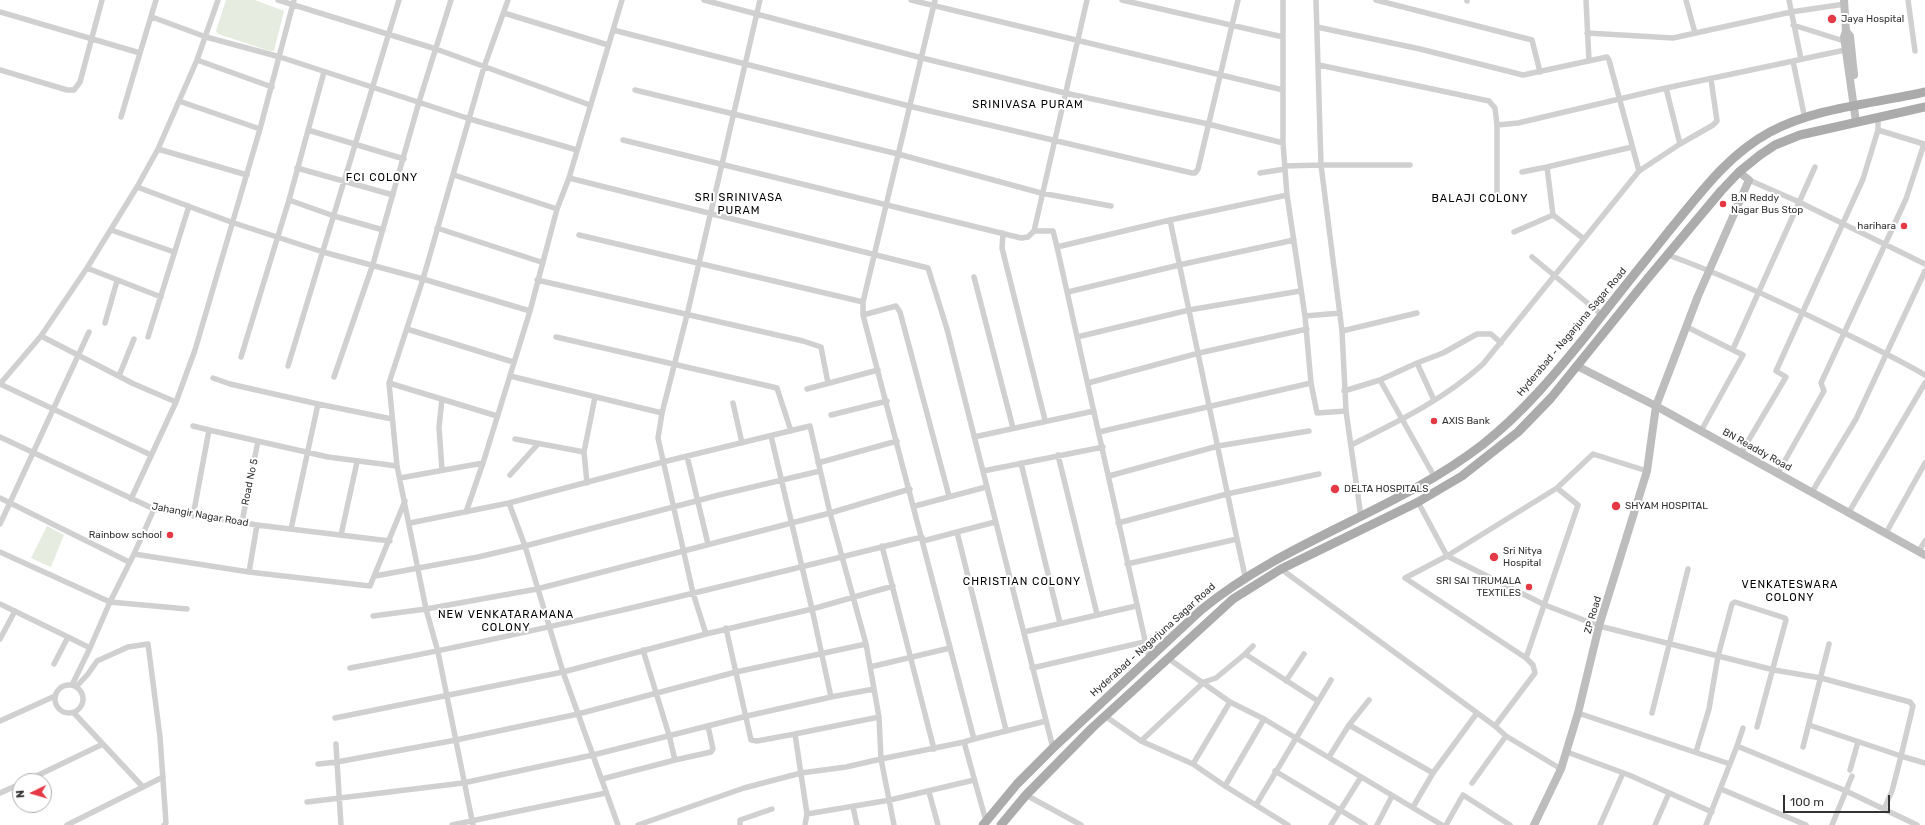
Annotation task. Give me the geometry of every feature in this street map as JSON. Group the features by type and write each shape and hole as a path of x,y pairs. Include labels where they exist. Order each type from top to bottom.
{"main road":[{"name":"Hyderabad - Nagarjuna Sagar Road","path":"1001,825 1026,795 1064,755 1233,600 1281,569 1418,502 1462,476 1518,432 1551,398 1630,299 1720,191 1739,172 1774,145 1858,114 1925,92"},
{"path":"1858,114 1919,104 1925,107"},
{"name":"Hyderabad - Nagarjuna Sagar Road","path":"984,823 1017,784 1053,748 1201,610 1226,589 1245,576 1272,561 1361,517 1434,476 1482,445 1530,402 1710,181 1733,158 1753,142 1772,131 1805,119 1858,114 1878,117 1925,107"},
{"path":"1622,290 1630,299"}],"street":[{"path":"0,70 67,90 74,90 80,82 102,0"},
{"path":"121,117 152,18 156,0"},
{"path":"151,455 0,384 41,336 87,268 137,187 158,149 197,60 218,0"},
{"path":"278,0 293,2 389,35 436,49 590,105"},
{"path":"288,366 399,0"},
{"path":"334,377 373,264 419,102 451,0"},
{"path":"472,823 438,652 426,609 400,478 389,383 423,279 484,67 508,0"},
{"path":"466,512 483,463 530,311 541,262 557,209 569,178 622,0"},
{"path":"704,0 922,58 1065,93 1208,124 1283,143"},
{"path":"706,634 693,593 682,550 658,438 673,363 687,315 711,214 732,115 760,0"},
{"path":"911,0 935,3 1283,90"},
{"path":"623,140 1022,238 1028,237 1034,231 1054,140 1088,0"},
{"path":"1122,0 1283,37"},
{"path":"613,30 909,106 1195,173 1198,169 1238,0"},
{"path":"1283,0 1283,143 1287,195 1300,291 1307,330 1312,383 1317,413 1346,411"},
{"path":"1316,0 1321,164 1342,331 1346,411 1361,517"},
{"path":"1376,0 1532,40 1534,43 1540,72"},
{"path":"1586,0 1589,61"},
{"path":"1686,0 1695,33"},
{"path":"1789,0 1790,12 1801,59"},
{"path":"1908,0 1915,51"},
{"path":"131,499 176,402 195,350 272,87 293,2"},
{"path":"1587,33 1673,38 1790,12 1844,2 1846,31 1844,41 1845,50 1858,114"},
{"path":"935,3 863,302 864,315 974,739"},
{"path":"0,12 140,53"},
{"path":"504,13 608,45"},
{"path":"152,18 206,37 280,57 470,119 577,150"},
{"path":"1793,25 1844,41"},
{"path":"1318,27 1420,49 1527,75 1607,57 1610,60 1639,172"},
{"path":"1846,31 1850,36 1858,114"},
{"path":"1497,125 1518,123 1666,88 1845,50"},
{"path":"197,60 272,87"},
{"path":"1793,61 1805,119"},
{"path":"1319,65 1489,101 1495,108 1497,125 1497,199"},
{"path":"241,357 289,200 324,72"},
{"path":"1351,445 1403,419 1476,371 1501,343 1639,172 1717,121 1718,115 1711,79"},
{"path":"1666,88 1680,144"},
{"path":"635,90 732,115 898,154 1042,193 1112,206"},
{"path":"179,101 260,129"},
{"path":"1741,453 1786,377 1776,371 1864,179 1878,130 1878,117"},
{"path":"308,130 404,159"},
{"path":"1778,473 1824,391 1821,383 1906,199 1924,144 1878,130"},
{"path":"1522,172 1632,147"},
{"path":"158,149 246,175"},
{"path":"1260,173 1285,168 1321,164 1410,165"},
{"path":"1547,167 1553,215 1584,239"},
{"path":"1733,349 1815,167"},
{"path":"298,168 345,180 393,195"},
{"path":"1739,172 1749,180 1799,202 1925,264"},
{"path":"454,175 557,209"},
{"path":"569,178 928,268 947,329 1053,748"},
{"name":"ZP Road","path":"1534,825 1561,769 1567,752 1599,626 1647,472 1656,406 1709,269 1749,180"},
{"path":"137,187 232,222 323,252 373,264 530,311"},
{"path":"1057,247 1170,220 1287,195"},
{"path":"289,200 334,216 383,230"},
{"path":"148,337 189,206"},
{"path":"1514,232 1553,215"},
{"path":"1170,220 1245,576"},
{"path":"437,228 541,262"},
{"path":"111,230 174,252"},
{"path":"1034,231 1053,232 1103,447 1136,606 1149,658"},
{"path":"1003,233 1002,248 1045,420"},
{"path":"579,235 863,302"},
{"path":"1068,292 1179,265 1294,240"},
{"path":"1668,255 1709,269 1803,312 1888,353 1925,375"},
{"path":"1532,257 1602,315"},
{"path":"87,268 161,297"},
{"path":"1812,492 1856,419 1925,271"},
{"path":"974,277 1013,428"},
{"path":"537,280 802,341 821,347 828,384"},
{"path":"104,323 117,281"},
{"path":"1077,337 1189,310 1300,291"},
{"path":"864,315 896,306 900,312 949,496"},
{"path":"1305,316 1340,313"},
{"path":"1342,331 1417,313"},
{"path":"1687,327 1742,354 1701,431"},
{"path":"407,329 513,362"},
{"path":"1088,382 1199,353 1307,330"},
{"path":"0,524 53,408 90,332"},
{"path":"1344,391 1380,380 1443,353 1483,333 1491,334 1501,343"},
{"path":"41,336 119,376 176,402"},
{"path":"556,337 777,388 791,431"},
{"path":"119,376 134,339"},
{"path":"1417,363 1434,400"},
{"name":"BN Readdy Road","path":"1577,366 1656,406 1922,553"},
{"path":"807,389 878,370"},
{"path":"510,376 662,413"},
{"path":"213,378 230,384 392,419"},
{"path":"1380,380 1434,476"},
{"path":"389,383 497,416"},
{"path":"1099,432 1208,405 1312,383"},
{"path":"1849,512 1925,383"},
{"path":"587,483 584,452 595,396"},
{"path":"442,399 438,426 442,470"},
{"path":"831,415 887,402"},
{"path":"732,403 742,443"},
{"path":"291,529 318,404"},
{"path":"974,437 1094,410"},
{"path":"193,426 357,462 398,466"},
{"path":"410,523 509,503 663,462 810,426 830,513 866,644 879,717 881,759 894,825"},
{"path":"193,516 209,430"},
{"path":"1109,476 1218,446 1310,431"},
{"path":"771,436 822,652 831,697"},
{"name":"Jahangir Nagar Road","path":"0,437 154,509 257,525 390,541"},
{"path":"515,439 584,452"},
{"name":"Road No 5","path":"242,522 258,441"},
{"path":"818,463 897,441"},
{"path":"510,474 538,444"},
{"path":"983,471 1021,462 1103,447"},
{"path":"1496,726 1535,673 1533,665 1526,658 1405,578 1447,556 1557,488 1593,454 1647,472"},
{"path":"1058,455 1097,614"},
{"path":"687,456 708,544"},
{"path":"341,535 357,462"},
{"path":"1021,462 1060,623"},
{"path":"400,478 483,463"},
{"path":"1886,533 1925,463"},
{"path":"375,576 524,546 820,471"},
{"path":"1118,523 1227,494 1319,474"},
{"path":"914,506 986,487"},
{"path":"373,616 426,609 537,589 682,550 830,513 910,488"},
{"path":"1526,658 1578,505 1557,488"},
{"path":"0,498 129,562"},
{"path":"134,554 249,572 370,586 390,541 405,501"},
{"path":"1418,502 1447,556 1545,605 1599,626 1774,670 1821,678 1912,703 1892,791 1884,809"},
{"path":"509,503 524,546 563,672 618,825"},
{"path":"74,686 110,602 154,509"},
{"path":"350,668 438,652 550,628 882,546 957,532 995,522"},
{"path":"249,572 257,525"},
{"path":"957,532 1006,730"},
{"path":"1127,564 1236,539"},
{"path":"1922,553 1925,541"},
{"path":"882,546 934,749"},
{"path":"0,552 110,602 187,609"},
{"path":"1281,569 1496,726 1506,736 1561,769"},
{"path":"1652,713 1688,569"},
{"path":"335,718 563,672 726,628 812,609 893,586"},
{"path":"1696,752 1709,708 1718,656 1732,604 1738,602 1785,618 1786,622 1774,670 1757,726"},
{"path":"0,604 90,648"},
{"path":"1024,632 1136,606"},
{"path":"0,639 15,611"},
{"path":"726,628 747,716 750,737 754,741 879,717"},
{"path":"54,664 68,637"},
{"path":"1032,668 1144,642"},
{"path":"74,686 88,674 97,661 128,647 148,644 160,737 166,823 164,825"},
{"path":"318,764 337,762 456,740 578,714 736,672 822,652 866,644"},
{"path":"1802,747 1829,644"},
{"path":"1141,741 1204,682 1216,678 1253,646"},
{"path":"870,667 950,648"},
{"path":"644,650 675,760"},
{"path":"1244,654 1318,701"},
{"path":"1286,681 1304,654"},
{"path":"1169,659 1204,682 1230,702 1264,719 1442,825"},
{"path":"1256,805 1275,771 1331,680"},
{"path":"74,713 81,707 84,698 80,690 74,686 68,685 59,688 55,696 56,705 61,712 74,713 143,787"},
{"path":"307,802 463,783 593,755 747,716 874,688"},
{"path":"0,721 55,696"},
{"path":"1329,757 1349,725 1369,700"},
{"path":"1193,764 1230,702"},
{"path":"1414,807 1433,773 1477,713"},
{"path":"1578,713 1730,764"},
{"path":"1105,716 1141,741 1193,764 1225,786 1288,825"},
{"path":"1225,786 1264,719"},
{"path":"638,825 744,788 801,772 846,767 934,749 1046,721"},
{"path":"1349,725 1433,773"},
{"path":"1809,725 1925,763"},
{"path":"602,780 675,760 711,752 713,749 708,726"},
{"path":"1706,825 1743,728"},
{"path":"795,734 807,814 805,825"},
{"path":"1472,783 1506,736"},
{"path":"964,742 984,823"},
{"path":"1832,825 1846,791 1858,742"},
{"path":"43,773 104,744"},
{"path":"336,744 341,825"},
{"path":"1737,746 1846,791 1917,825"},
{"path":"1567,752 1623,773 1712,812"},
{"path":"1275,771 1365,825"},
{"path":"1600,825 1623,773"},
{"path":"67,825 163,777"},
{"path":"1331,825 1361,777"},
{"path":"807,814 890,800 929,792 974,780"},
{"path":"0,793 12,788"},
{"path":"1721,789 1806,825"},
{"path":"929,792 938,825"},
{"path":"452,825 472,823 606,793"},
{"path":"1655,825 1668,793"},
{"path":"1026,795 1082,825"},
{"path":"1446,825 1463,795 1510,825"},
{"path":"1377,825 1392,796"},
{"path":"853,807 857,825"},
{"path":"740,825 740,820 772,809"}],"shaded area":[{"path":"226,0 255,0 284,11 274,51 218,34 216,31"},
{"path":"47,526 64,535 51,567 31,558"}],"place":[{"name":"Jaya Hospital","path":"1832,19"},
{"name":"B.N Reddy Nagar Bus Stop","path":"1723,204"},
{"name":"harihara","path":"1904,226"},
{"name":"AXIS Bank","path":"1434,421"},
{"name":"DELTA HOSPITALS","path":"1335,489"},
{"name":"SHYAM HOSPITAL","path":"1616,506"},
{"name":"Rainbow school","path":"170,535"},
{"name":"Sri Nitya Hospital","path":"1494,557"},
{"name":"SRI SAI TIRUMALA TEXTILES","path":"1529,587"}],"district":[{"name":"SRINIVASA PURAM","path":"1028,105"},
{"name":"FCI COLONY","path":"382,178"},
{"name":"BALAJI COLONY","path":"1480,199"},
{"name":"SRI SRINIVASA PURAM","path":"739,204"},
{"name":"CHRISTIAN COLONY","path":"1022,582"},
{"name":"VENKATESWARA COLONY","path":"1790,591"},
{"name":"NEW VENKATARAMANA COLONY","path":"506,621"}]}
